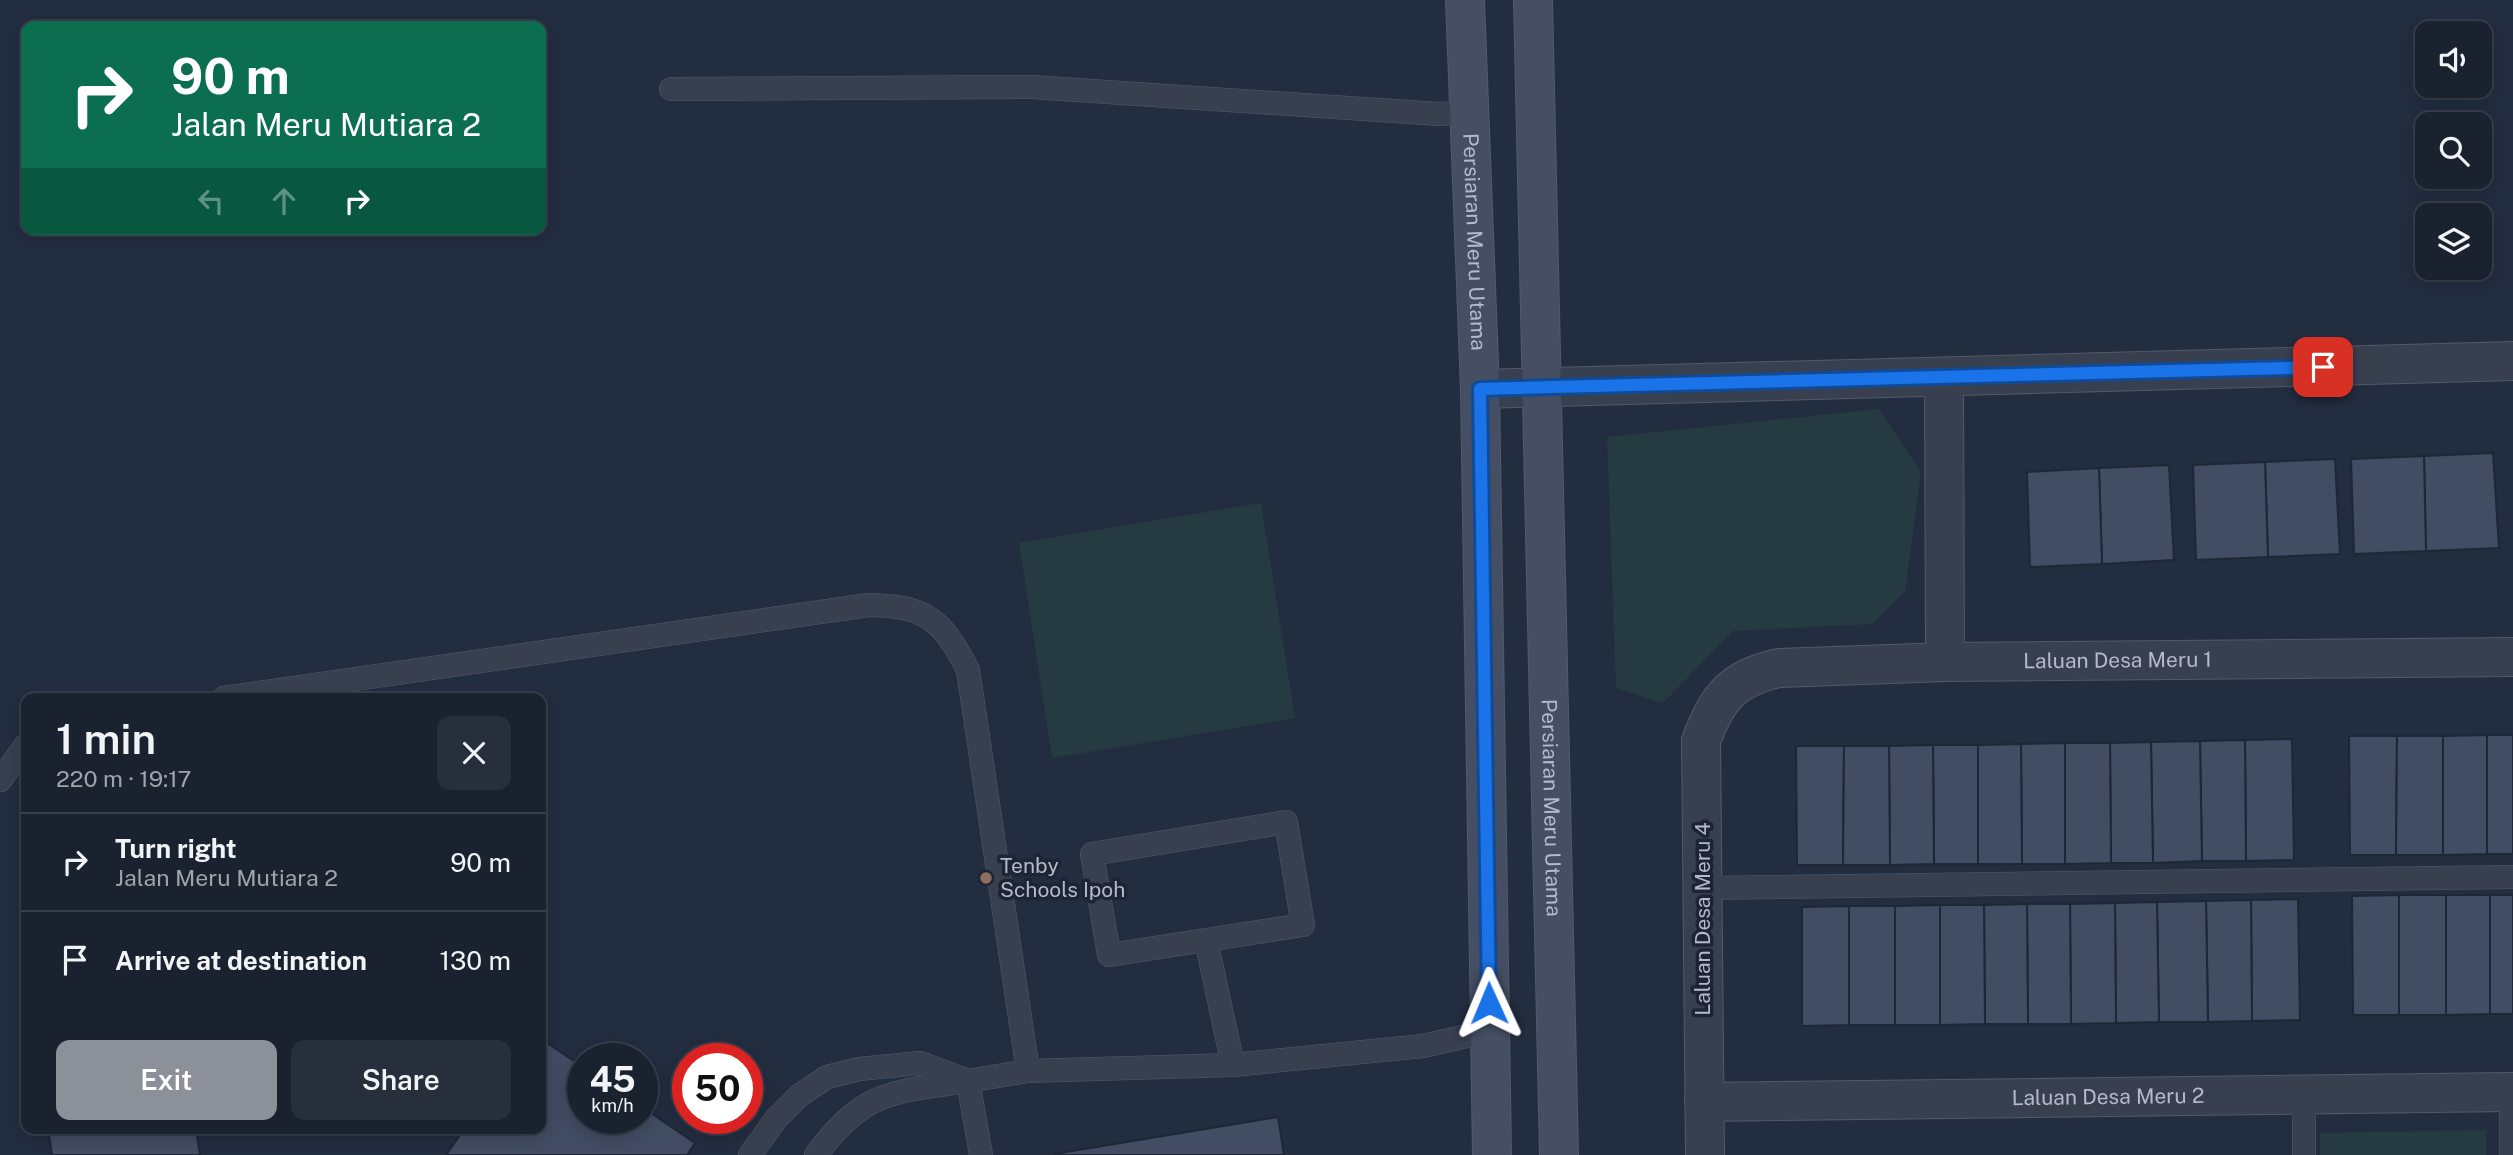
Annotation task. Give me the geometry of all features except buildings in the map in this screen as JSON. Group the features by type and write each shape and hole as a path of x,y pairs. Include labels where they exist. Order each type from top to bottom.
{"main road":[{"name":"Persiaran Meru Utama","path":"1465,0 1480,389 1492,1155"},
{"name":"Persiaran Meru Utama","path":"1533,0 1559,1155"}],"street":[{"path":"1480,389 2513,361"},
{"path":"1944,378 1945,662"},
{"name":"Laluan Desa Meru 1","path":"1728,690 1753,673 1779,668 1945,662 2513,657"},
{"name":"Laluan Desa Meru 4","path":"1705,1155 1701,741 1711,713 1728,690"},
{"name":"Laluan Desa Meru 2","path":"1704,1102 2512,1092"}],"lane":[{"path":"671,89 1032,87 1439,114 1469,112"},
{"path":"259,693 869,605 902,606 932,619 952,640 968,670 1028,1071"},
{"path":"0,780 21,752"},
{"path":"1286,822 1303,925 1206,940 1109,955 1092,854 1286,822"},
{"path":"1703,888 2513,877"},
{"path":"1206,940 1233,1065"},
{"path":"816,1155 833,1131 873,1099 891,1092 1028,1071 1233,1065 1423,1046 1489,1031"},
{"path":"750,1155 784,1111 800,1095 827,1077 859,1069 920,1063 968,1081"},
{"path":"968,1081 981,1155"},
{"path":"2511,1155 2512,1092"},
{"path":"2304,1095 2304,1155"}],"green space":[{"path":"1879,409 1921,472 1905,591 1872,624 1733,631 1663,703 1616,688 1607,437"},
{"path":"1261,503 1295,718 1052,758 1019,543"},
{"path":"2486,1130 2486,1155 2320,1155 2320,1133"}],"place":[{"name":"Tenby Schools Ipoh","path":"986,878"}],"route":[{"path":"1489,1003 1480,389 2323,367"}]}
